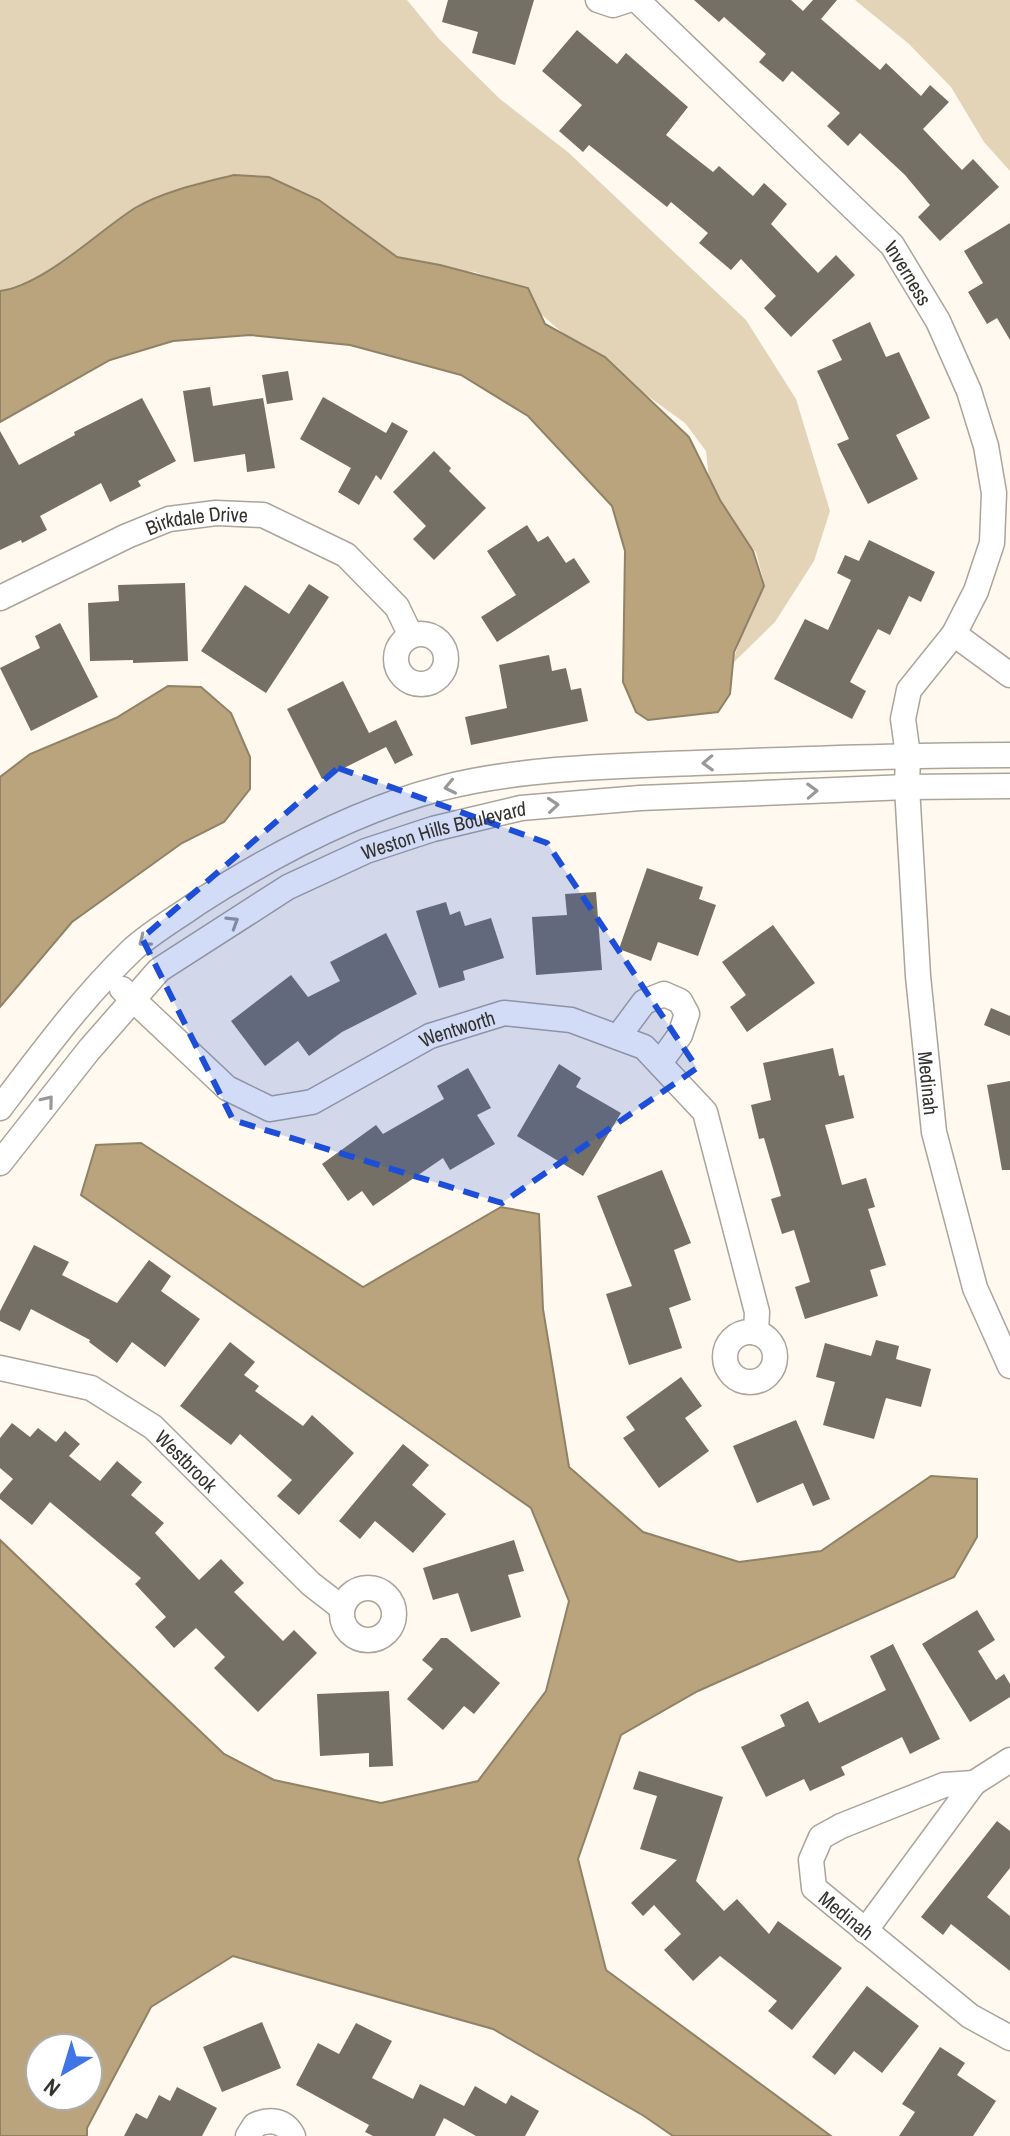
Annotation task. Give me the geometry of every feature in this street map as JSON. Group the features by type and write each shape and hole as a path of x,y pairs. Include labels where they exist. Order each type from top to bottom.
{"street":[{"path":"598,0 613,5 628,0"},
{"name":"Inverness","path":"637,0 892,245 938,321 969,391 986,446 994,493 992,543 976,591 954,634 909,690 903,719 908,755 907,787"},
{"name":"Birkdale Drive","path":"0,598 169,519 216,513 263,515 346,555 397,607 411,636"},
{"path":"954,634 1010,675"},
{"name":"Weston Hills Boulevard","path":"0,1108 78,1009 134,949 164,925 236,878 303,843 373,812 442,788 522,775 646,765 908,755 1010,755"},
{"name":"Weston Hills Boulevard","path":"0,1163 133,997 159,970 288,887 366,851 433,829 536,807 640,798 1010,786"},
{"name":"Medinah","path":"907,787 918,976 934,1132 975,1288 1010,1366"},
{"name":"Wentworth","path":"107,977 133,997 227,1088 270,1109 312,1102 430,1036 504,1013 571,1020 644,1047 705,1112 757,1312 756,1333"},
{"path":"618,1037 644,1002 664,994 680,1001 687,1014 680,1035 660,1063"},
{"name":"Westbrook","path":"0,1368 91,1388 153,1427 311,1584 342,1608"},
{"name":"Medinah","path":"1010,1760 974,1783 944,1785 841,1826 821,1837 811,1860 814,1888 970,2016 1010,2038"},
{"path":"865,1931 974,1783"},
{"path":"248,2136 255,2125 273,2120 283,2123 293,2136"}],"highlighted area":[{"path":"338,768 547,843 697,1068 502,1203 233,1120 142,938"}],"shaded area":[{"path":"0,0 407,0 439,39 500,99 569,153 746,320 796,399 830,511 814,561 775,622 732,664 763,579 756,552 712,506 706,451 685,423 573,342 505,283 475,272 424,267 397,257 363,234 234,175 192,185 138,206 36,279 0,291"},
{"path":"855,0 1010,0 1010,171 984,142 951,87 909,44"},
{"path":"234,175 269,177 319,200 397,257 528,288 545,324 605,357 689,437 720,500 753,551 764,586 734,652 730,694 718,712 648,720 636,712 623,682 625,551 612,506 528,416 461,375 350,345 250,335 173,341 110,360 0,422 0,291 17,287 52,269 146,202 183,188"},
{"path":"168,686 201,687 231,713 250,757 250,789 224,822 182,843 72,922 0,1007 0,777 30,754 116,718"},
{"path":"141,1143 363,1287 501,1207 539,1214 543,1309 569,1467 643,1532 739,1562 821,1551 931,1476 977,1479 977,1537 954,1577 698,1691 621,1735 578,1859 606,1970 831,2136 673,2136 493,2029 233,1956 151,2007 104,2096 104,2032 24,2032 24,2112 95,2112 87,2128 87,2136 0,2136 0,1540 224,1754 274,1780 381,1803 478,1781 546,1691 569,1601 531,1508 81,1195 96,1145"}],"building":[{"path":"448,0 534,0 515,65 472,53 478,32 442,22"},
{"path":"694,0 791,0 803,11 813,0 837,0 821,19 880,70 886,63 921,96 930,85 949,102 923,129 962,170 973,159 999,187 940,241 918,217 930,205 905,175 860,133 848,146 827,126 840,113 792,71 783,82 759,62 766,54 724,17 719,22"},
{"path":"577,30 617,64 626,53 688,107 666,135 713,172 719,166 753,196 764,183 787,204 771,224 818,273 836,255 855,275 791,337 764,308 776,296 741,259 731,270 699,243 708,233 671,202 667,207 589,145 583,152 559,131 582,105 542,71"},
{"path":"1010,223 1010,340 997,318 987,324 968,292 983,283 964,251"},
{"path":"870,322 886,357 899,352 930,418 896,435 918,479 868,504 837,444 849,439 817,371 842,360 832,340"},
{"path":"288,371 293,400 267,404 262,375"},
{"path":"210,387 213,406 263,398 275,468 247,472 245,454 194,462 183,391"},
{"path":"323,397 386,433 392,422 408,431 381,480 376,475 359,505 338,492 351,468 300,439"},
{"path":"142,398 176,461 138,481 141,486 110,502 101,483 40,516 47,530 0,550 0,431 19,465 75,435 74,432"},
{"path":"434,451 486,508 434,560 413,539 426,526 393,492"},
{"path":"527,525 538,542 548,536 566,563 574,558 590,582 497,642 481,617 516,595 487,551"},
{"path":"869,540 935,572 921,602 909,596 890,635 878,629 850,682 866,691 852,719 774,679 805,619 828,630 851,580 837,573 845,555 859,561"},
{"path":"185,583 188,661 90,661 88,603 119,601 118,585"},
{"path":"309,584 329,597 266,693 201,651 245,585 289,614"},
{"path":"60,623 98,697 31,731 0,668 40,648 35,636"},
{"path":"549,655 552,671 566,668 571,690 581,688 588,721 471,745 465,717 507,708 499,665"},
{"path":"343,681 369,733 396,720 413,755 395,764 386,747 322,779 287,709"},
{"path":"647,868 703,887 699,899 716,905 698,956 658,942 651,961 619,949"},
{"path":"596,892 602,970 536,975 532,917 567,915 565,894"},
{"path":"446,902 450,915 460,911 465,926 491,918 504,958 463,971 465,980 439,988 416,911"},
{"path":"773,925 815,983 747,1032 730,1007 746,995 722,962"},
{"path":"386,933 417,994 342,1032 309,1056 298,1041 265,1066 231,1021 291,975 308,997 340,981 330,962"},
{"path":"991,1008 1010,1016 1010,1036 984,1025"},
{"path":"833,1048 839,1076 844,1075 854,1118 825,1125 842,1185 866,1178 875,1207 868,1209 886,1265 870,1270 878,1296 805,1319 795,1287 810,1282 794,1230 782,1234 771,1199 781,1196 764,1138 759,1139 751,1105 771,1100 763,1063"},
{"path":"559,1064 581,1078 576,1087 621,1113 583,1176 517,1136"},
{"path":"468,1068 491,1108 477,1115 495,1144 450,1170 443,1158 373,1206 362,1191 348,1201 322,1164 376,1125 383,1134 444,1099 437,1086"},
{"path":"1010,1081 1010,1170 1002,1170 987,1085"},
{"path":"662,1170 691,1243 674,1250 691,1300 669,1308 682,1348 629,1365 606,1294 632,1286 597,1196"},
{"path":"34,1245 69,1262 62,1275 117,1303 149,1260 171,1276 161,1291 200,1319 165,1367 132,1342 117,1363 90,1340 31,1309 20,1331 0,1321 0,1311"},
{"path":"876,1340 899,1346 896,1359 931,1369 921,1407 886,1398 874,1439 823,1425 835,1382 816,1377 825,1343 871,1356"},
{"path":"230,1342 255,1362 244,1375 259,1386 255,1391 303,1426 312,1415 354,1453 299,1515 277,1496 292,1480 240,1434 231,1445 180,1406"},
{"path":"681,1377 702,1406 685,1418 709,1451 659,1488 623,1438 635,1430 626,1417"},
{"path":"796,1420 830,1499 813,1506 803,1483 757,1503 733,1446"},
{"path":"12,1423 30,1437 38,1428 56,1442 65,1431 80,1444 69,1456 100,1481 117,1461 142,1482 131,1495 164,1523 155,1533 199,1580 221,1559 244,1583 234,1592 283,1641 294,1630 317,1653 258,1712 214,1668 225,1657 196,1628 174,1648 155,1627 166,1617 135,1584 141,1578 50,1502 32,1525 0,1499 0,1494 13,1479 0,1468 0,1438"},
{"path":"403,1444 429,1465 412,1485 446,1514 413,1553 375,1521 360,1539 339,1521"},
{"path":"514,1540 524,1571 508,1575 521,1617 471,1632 458,1593 433,1600 423,1568"},
{"path":"977,1610 995,1640 978,1651 996,1680 1004,1674 1010,1684 1010,1697 970,1722 922,1644"},
{"path":"441,1638 447,1638 500,1683 474,1714 464,1706 443,1730 407,1699 433,1669 422,1660"},
{"path":"893,1644 940,1739 910,1754 902,1737 841,1767 845,1775 810,1791 804,1779 766,1797 741,1747 785,1726 780,1715 808,1701 819,1723 886,1690 870,1656"},
{"path":"389,1691 393,1766 369,1767 369,1753 320,1756 317,1694"},
{"path":"639,1771 723,1797 696,1881 724,1911 737,1899 769,1934 778,1921 842,1968 792,2030 768,2011 777,2001 720,1956 693,1981 664,1950 681,1934 654,1905 643,1916 631,1903 677,1860 640,1849 657,1796 633,1789"},
{"path":"997,1821 1010,1831 1010,1868 987,1897 1010,1916 1010,1971 951,1924 943,1935 921,1917"},
{"path":"867,1986 919,2026 882,2073 854,2051 835,2075 812,2057"},
{"path":"262,2022 281,2068 222,2092 203,2047"},
{"path":"356,2023 392,2041 372,2078 413,2099 420,2084 464,2106 475,2086 506,2104 511,2095 539,2111 525,2136 476,2136 444,2118 435,2136 373,2136 365,2132 369,2125 296,2085 318,2043 339,2054"},
{"path":"940,2047 965,2063 957,2075 996,2101 973,2136 899,2136 915,2112 902,2104"},
{"path":"177,2087 217,2108 202,2136 124,2136 136,2113 147,2119 159,2095 170,2101"}]}
